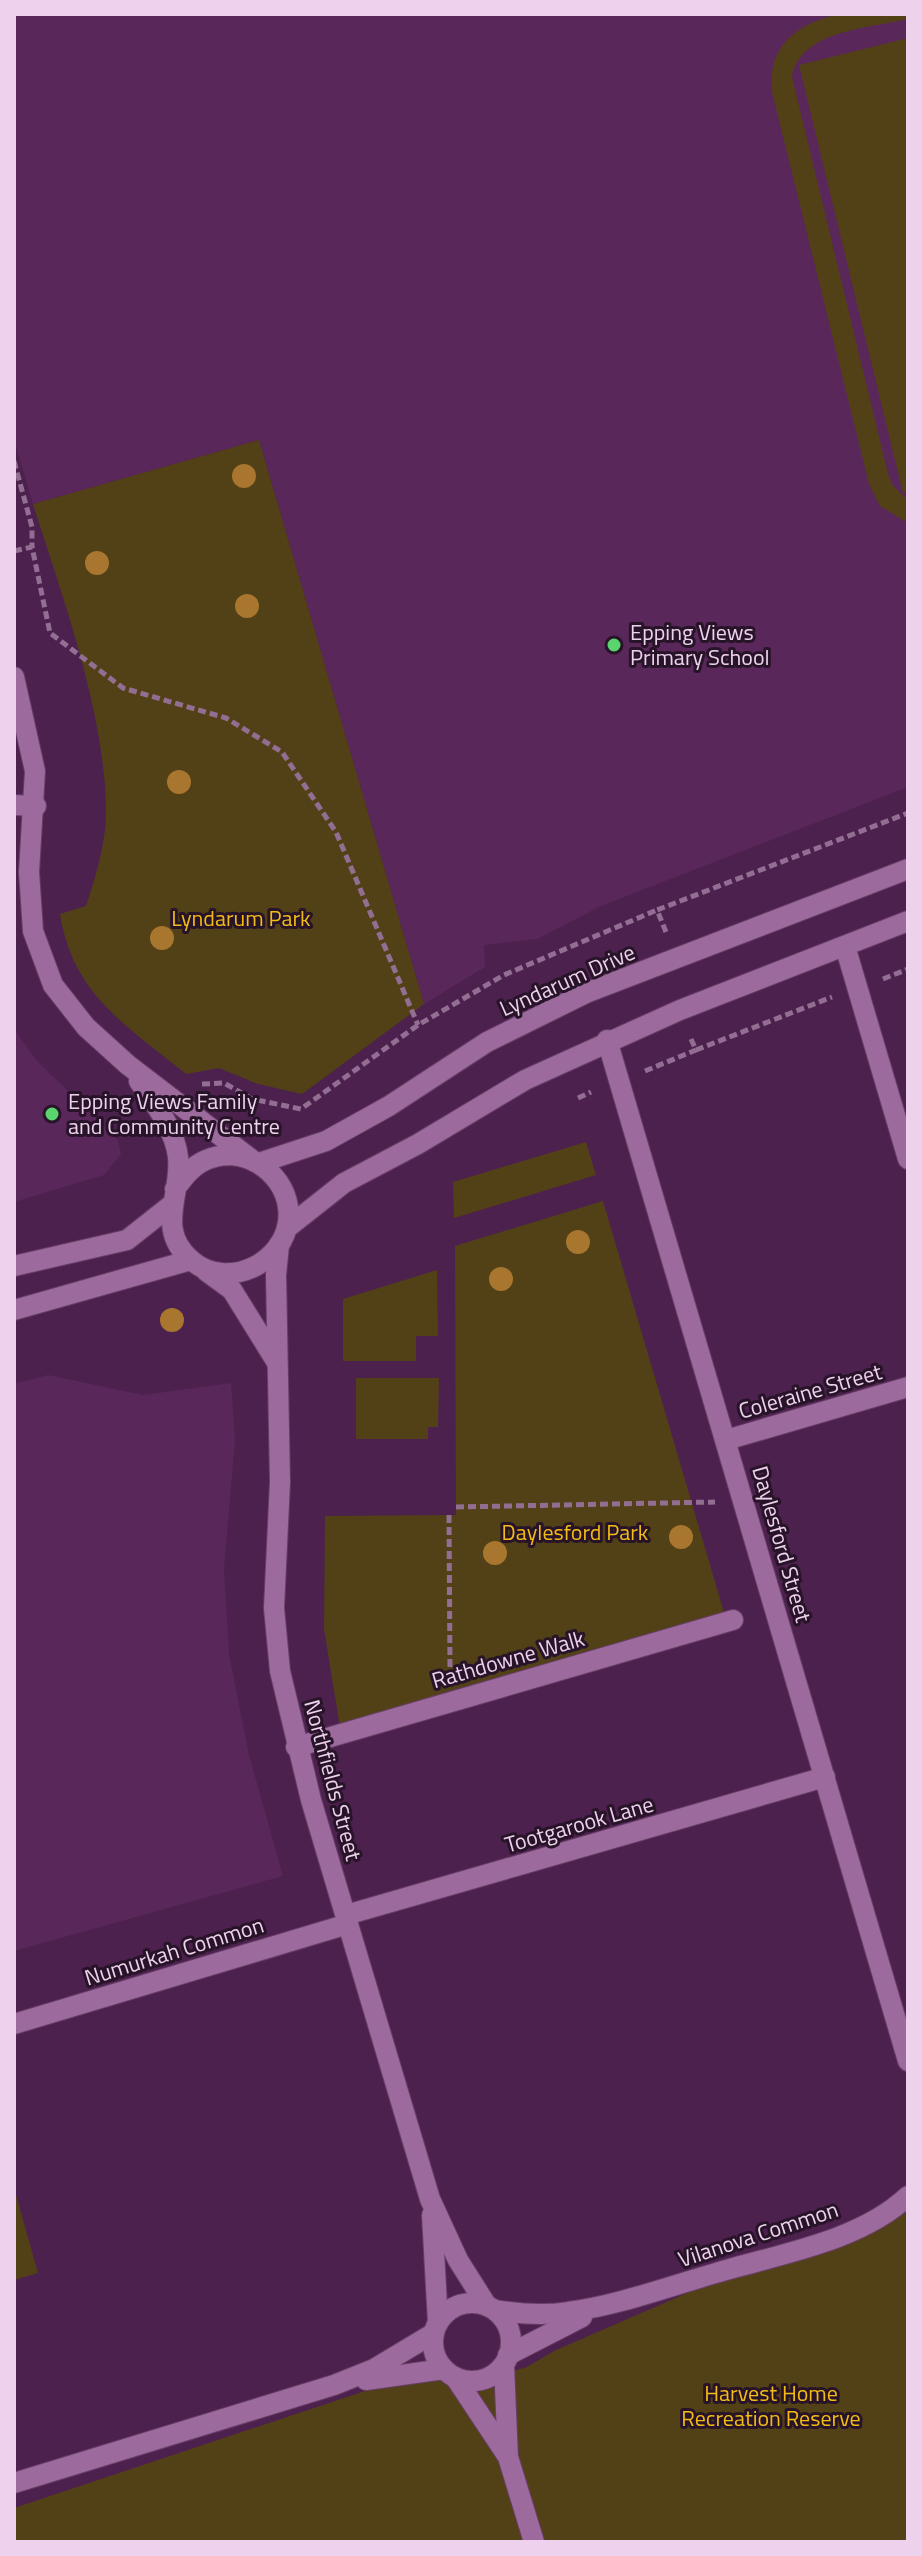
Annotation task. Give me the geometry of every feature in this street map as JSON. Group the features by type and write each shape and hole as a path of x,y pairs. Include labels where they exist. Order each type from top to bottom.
{"street":[{"path":"14,677 35,771 36,806 29,905 40,958 67,1006 128,1065 274,1175 284,1191 288,1209 283,1236"},
{"path":"14,805 36,806"},
{"name":"Lyndarum Drive","path":"255,1161 326,1141 389,1106 487,1042 586,993 908,869"},
{"path":"128,1065 165,1120 178,1156 172,1198 174,1236 196,1263 222,1273 244,1272 265,1262 283,1236 344,1183 418,1144 525,1080 607,1040 908,921"},
{"path":"845,946 908,1159"},
{"name":"Daylesford Street","path":"607,1040 908,2061"},
{"path":"14,1266 127,1240 172,1198 188,1171 207,1159 229,1155 255,1161"},
{"name":"Northfields Street","path":"283,1236 276,1275 280,1482 274,1608 280,1671 296,1747 430,2199 458,2260 491,2308"},
{"path":"14,1310 196,1263"},
{"name":"Northfields Street","path":"196,1263 232,1290 276,1361"},
{"name":"Coleraine Street","path":"726,1440 908,1387"},
{"name":"Rathdowne Walk","path":"296,1747 451,1699 733,1620"},
{"name":"Tootgarook Lane","path":"347,1920 825,1777"},
{"name":"Numurkah Common","path":"14,2024 347,1920"},
{"name":"Vilanova Common","path":"506,2360 557,2327 615,2303 826,2239 880,2217 908,2196"},
{"name":"Northfields Street","path":"430,2199 436,2328"},
{"path":"508,2457 506,2360 509,2331 491,2308 465,2303 445,2314 436,2328 433,2346 450,2373 478,2406 508,2457 534,2542"},
{"name":"Vilanova Common","path":"491,2308 524,2315 566,2312 615,2303"},
{"path":"14,2483 334,2385 374,2369 436,2328"},
{"path":"334,2385 450,2373 482,2380 506,2360"}],"path":[{"path":"14,461 32,527 32,547 50,633 123,688 226,718 282,752 336,832 418,1025"},
{"path":"14,551 32,547"},
{"path":"301,1109 418,1025 504,975 657,910"},
{"path":"456,1507 699,1505 743,1497"},
{"path":"449,1515 451,1699"}],"shaded area":[{"name":"Epping Views Primary School","path":"14,14 908,14 908,787 601,906 537,939 484,945 485,967 424,1004 259,440 33,504 14,440"},
{"name":"Epping Views Family and Community Centre","path":"14,1029 36,1060 118,1140 121,1154 104,1175 14,1202"},
{"path":"48,1375 143,1395 231,1383 235,1440 224,1569 229,1654 249,1755 283,1876 14,1951 14,1384"}],"green space":[{"path":"839,14 908,14 908,19 822,40 808,49 798,61 792,77 888,474 893,486 908,500 908,523 880,506 869,484 772,92 774,61 788,39 810,24"},
{"path":"908,38 908,492 903,493 799,65"},
{"name":"Lyndarum Park","path":"259,440 424,1004 302,1094 258,1084 219,1068 186,1074 105,1006 77,966 60,914 86,906 104,839 104,779 99,739 81,659 33,504"},
{"path":"586,1142 596,1175 454,1218 453,1182"},
{"name":"Daylesford Park","path":"603,1201 725,1616 340,1727 324,1629 325,1516 456,1515 455,1246"},
{"path":"437,1270 438,1336 416,1336 416,1361 343,1361 343,1299"},
{"path":"356,1378 439,1378 438,1427 428,1427 428,1439 356,1439"},
{"path":"14,2188 38,2273 14,2280"},
{"name":"Harvest Home Recreation Reserve","path":"908,2197 908,2542 14,2542 14,2508 434,2368 461,2386 527,2367 554,2351"}],"place":[{"name":"Epping Views Primary School","path":"614,645"},
{"name":"Epping Views Family and Community Centre","path":"52,1114"}]}
